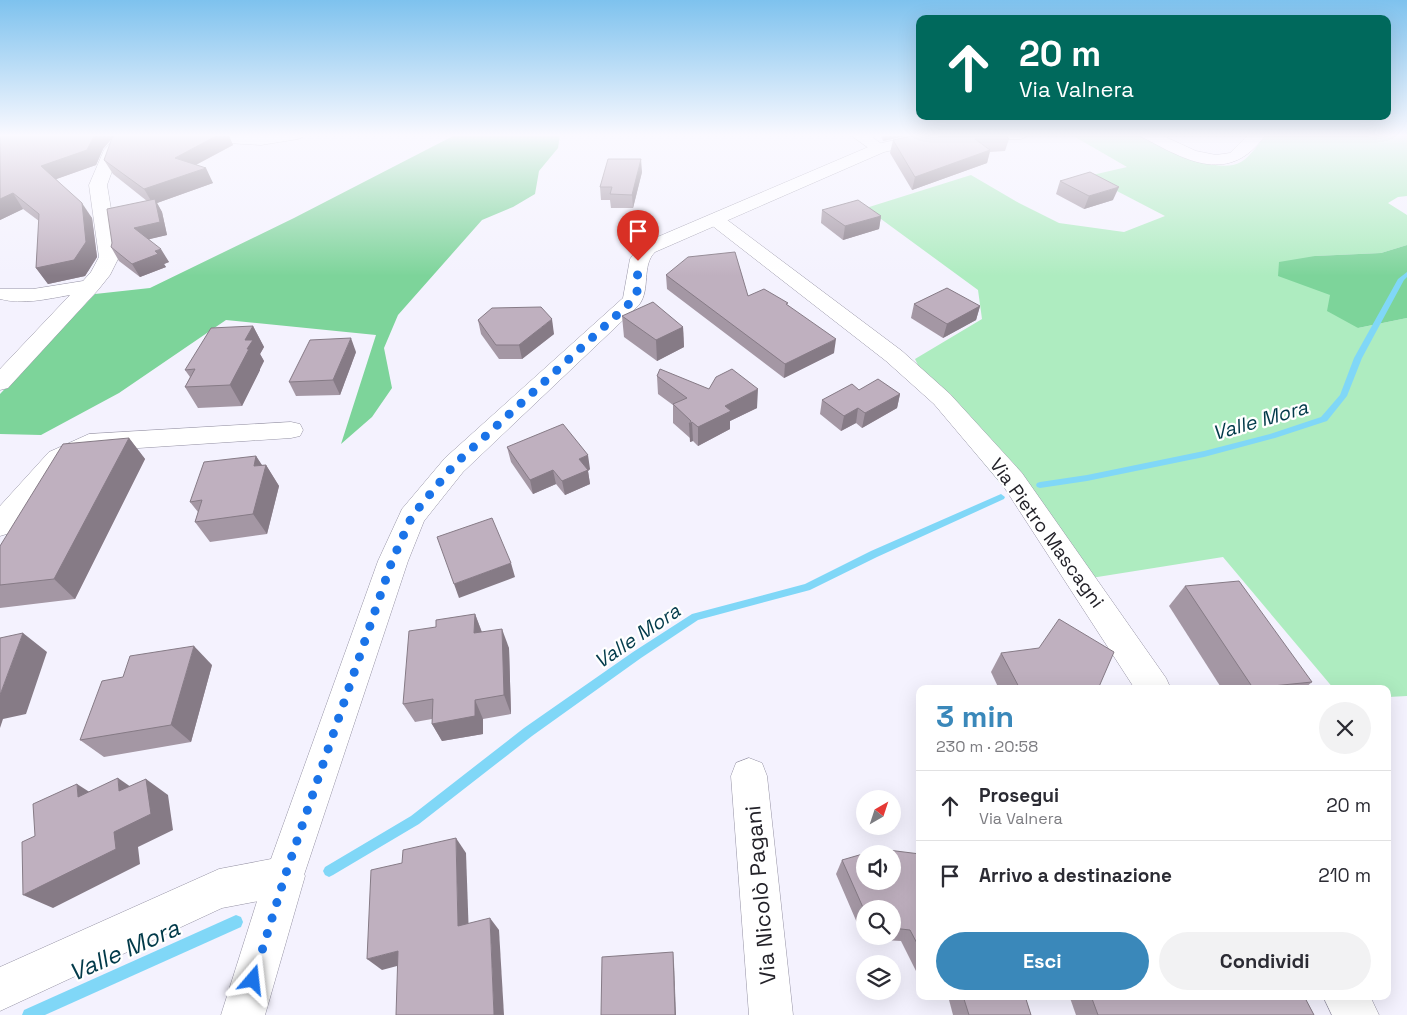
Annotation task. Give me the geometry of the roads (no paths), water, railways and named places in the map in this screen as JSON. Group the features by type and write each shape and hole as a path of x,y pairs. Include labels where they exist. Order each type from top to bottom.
{"street":[{"path":"0,383 91,286 100,275 109,257 98,185 99,181"},
{"path":"243,1015 285,876 392,561 412,516 454,465 632,301 637,292 638,261 641,253 648,248 716,220 790,181"},
{"name":"Via Pietro Mascagni","path":"716,220 894,356 942,399 1013,480 1151,685"},
{"path":"2,292 33,295 91,286"},
{"path":"0,525 58,458 89,443 291,430"},
{"name":"Via Nicolò Pagani","path":"749,776 771,1015"},
{"path":"0,989 220,889 285,876"},
{"path":"1348,1000 1357,1015"}],"waterway":[{"name":"Valle Mora","path":"1040,485 1087,478 1204,454 1272,436 1324,419 1343,396 1358,358 1401,279 1407,274"},
{"name":"Valle Mora","path":"329,871 415,820 528,732 637,655 695,617 807,587 874,554 1001,497"},
{"name":"Valle Mora","path":"29,1015 236,922"}]}
